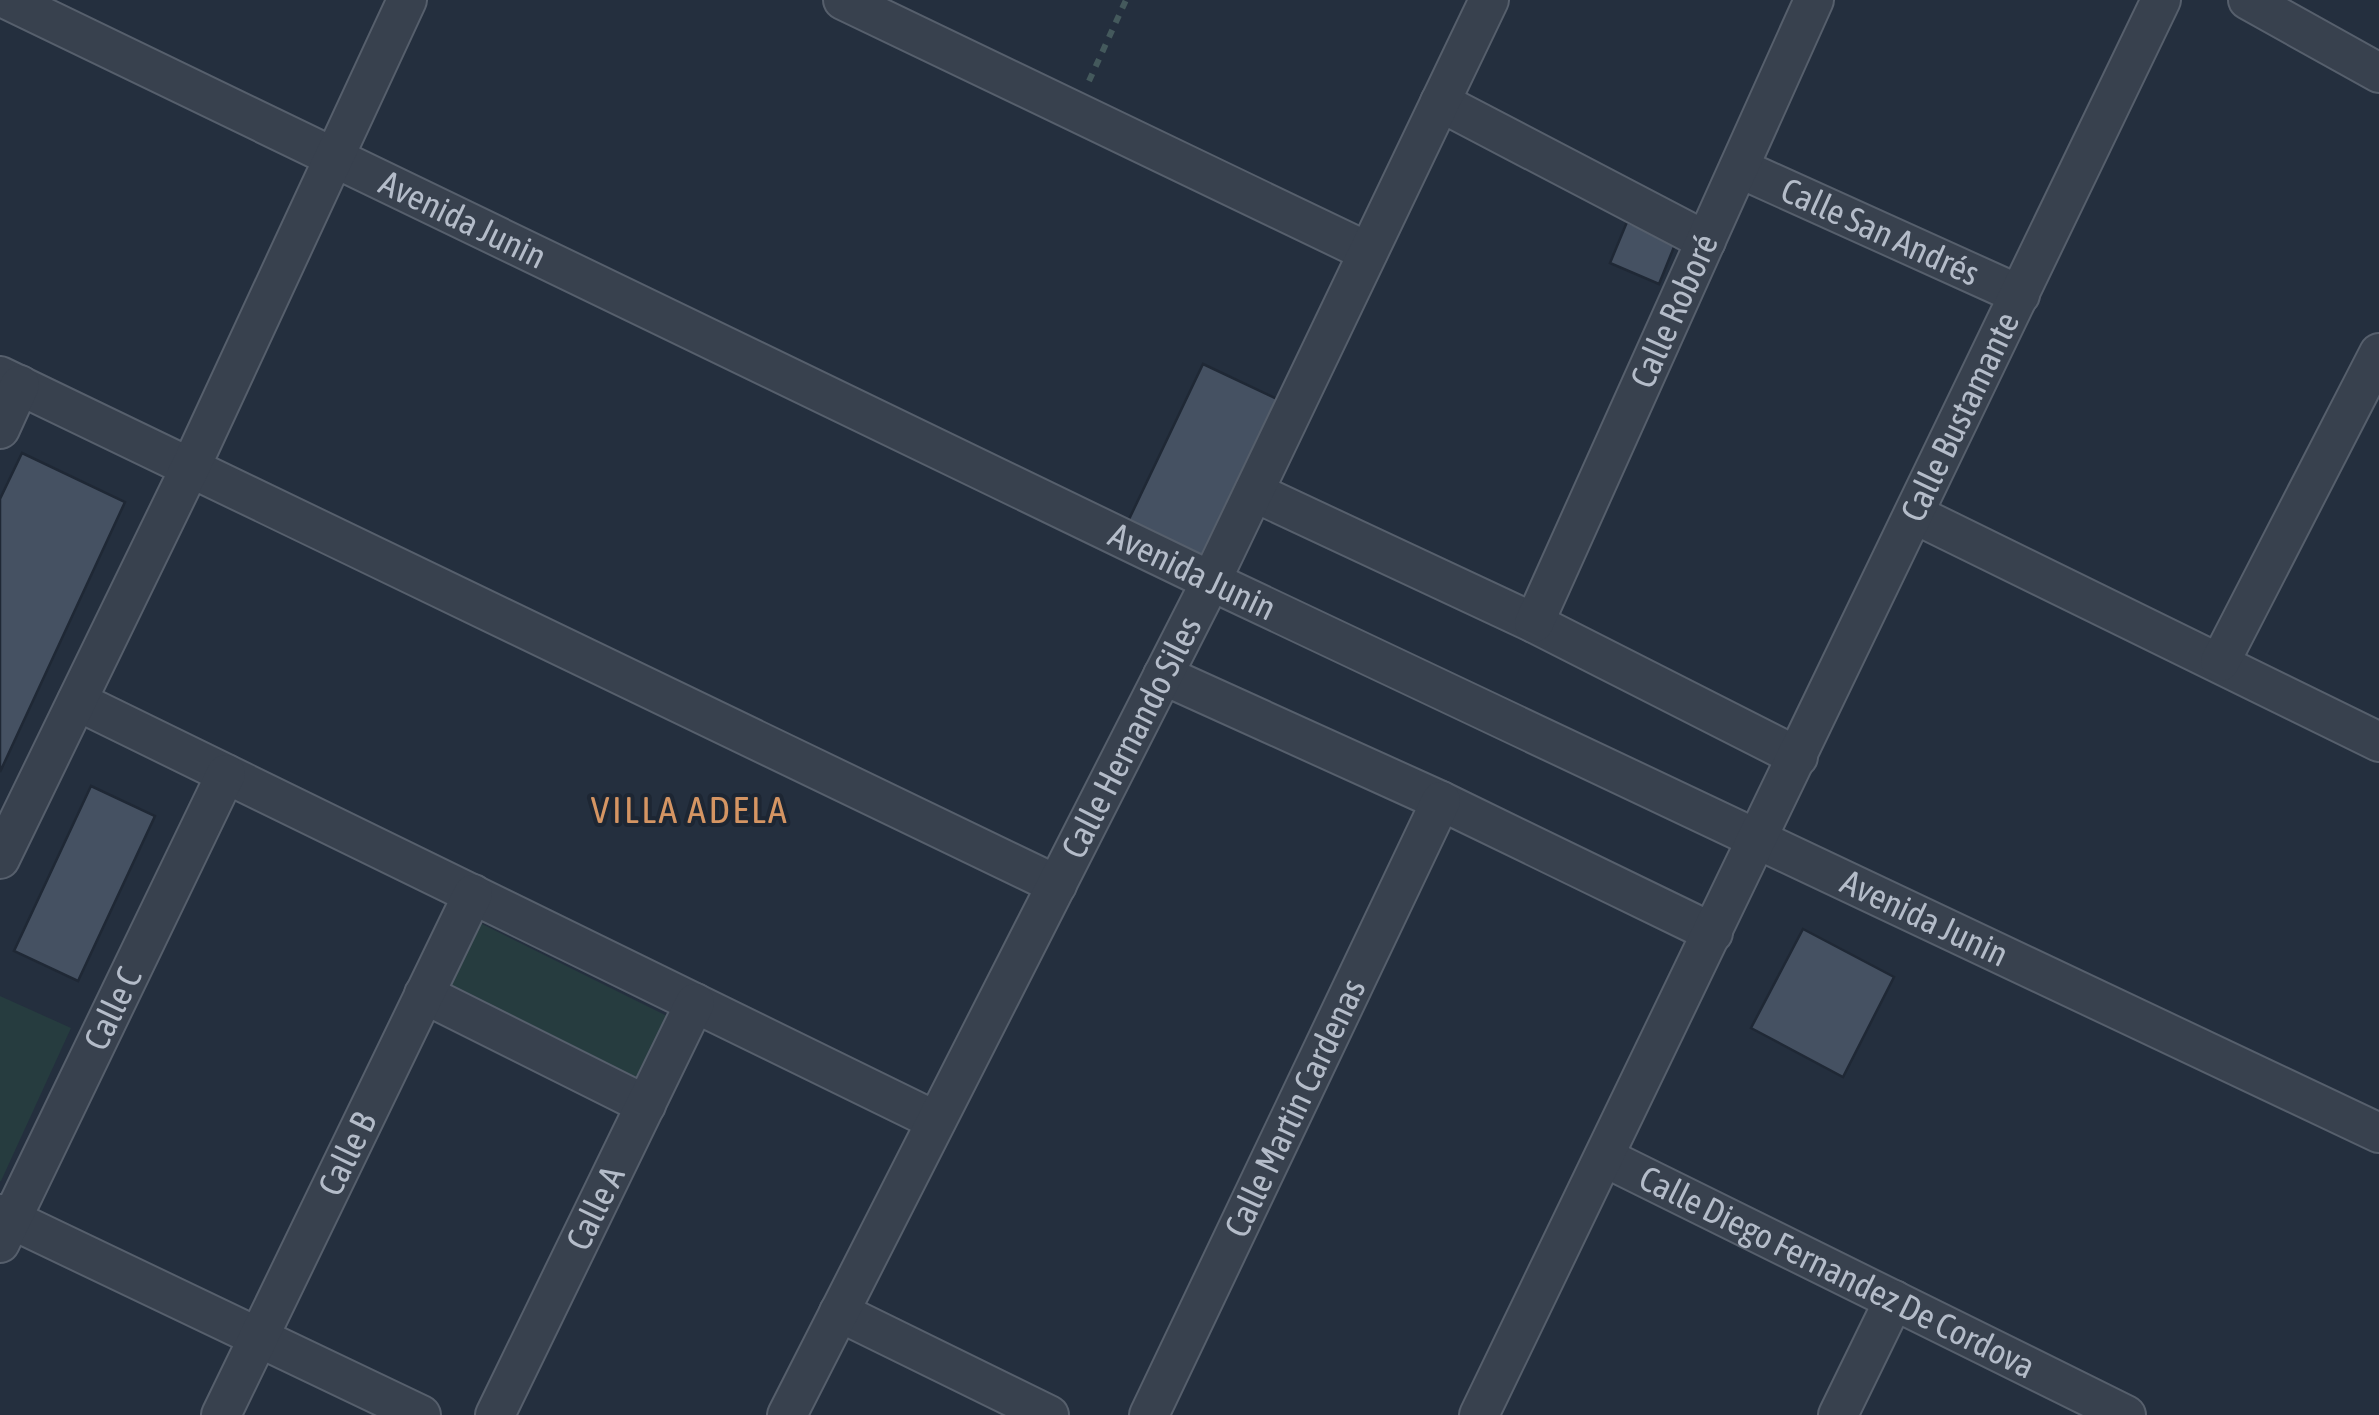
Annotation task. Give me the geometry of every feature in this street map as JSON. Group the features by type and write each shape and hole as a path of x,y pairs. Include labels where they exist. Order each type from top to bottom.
{"street":[{"name":"Avenida Junin","path":"8,0 1211,581 1759,837 2379,1134"},
{"path":"0,859 190,466 407,0"},
{"path":"843,0 1368,252"},
{"name":"Calle Hernando Siles","path":"787,1415 1211,581 1489,0"},
{"name":"Calle Roboré","path":"1534,623 1814,0"},
{"name":"Calle Bustamante","path":"1479,1415 2162,0"},
{"path":"2248,0 2379,73"},
{"path":"1440,102 1706,241"},
{"name":"Calle San Andrés","path":"1739,168 2020,295"},
{"path":"2220,662 2379,353"},
{"path":"0,429 10,381 1057,885"},
{"path":"1254,492 1534,623 1798,756"},
{"path":"1914,514 2379,742"},
{"path":"1164,675 1441,801 1713,933"},
{"path":"77,701 936,1122"},
{"name":"Calle C","path":"4,1225 226,774"},
{"name":"Calle Martin Cardenas","path":"1149,1415 1441,801"},
{"name":"Calle B","path":"221,1415 472,894"},
{"path":"424,994 646,1105"},
{"name":"Calle A","path":"495,1415 695,1003"},
{"name":"Calle Diego Fernandez De Cordova","path":"1604,1157 2126,1415"},
{"path":"4,1225 259,1337 421,1415"},
{"path":"1838,1415 1894,1300"},
{"path":"840,1312 1048,1415"}],"path":[{"path":"1075,111 1126,0"}],"green space":[{"path":"478,922 667,1016 637,1082 441,987"},
{"path":"0,996 71,1028 1,1181 0,1181"}],"building":[{"path":"1627,222 1676,242 1659,284 1610,263"},
{"path":"1203,364 1279,400 1196,570 1122,534"},
{"path":"22,453 125,502 0,772 0,499"},
{"path":"91,786 155,816 78,981 14,951"},
{"path":"1803,929 1894,977 1843,1077 1751,1028"}],"district":[{"name":"VILLA ADELA","path":"690,810"}]}
